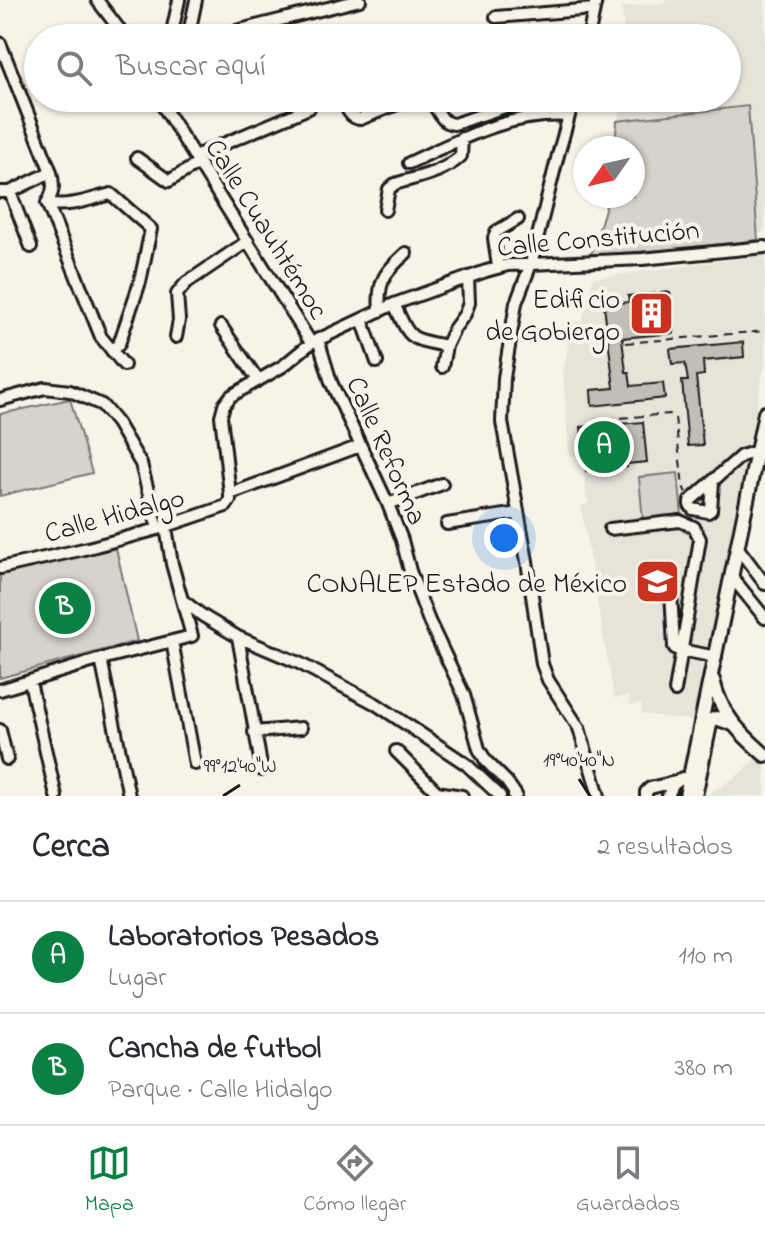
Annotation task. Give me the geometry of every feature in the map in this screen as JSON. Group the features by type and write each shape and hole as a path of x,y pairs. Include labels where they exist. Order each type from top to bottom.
{"main road":[{"path":"695,796 695,779 712,677 761,450 765,413"},
{"path":"712,677 717,698 733,724 764,753"},
{"path":"686,796 695,779 711,720 716,718 733,724"}],"street":[{"path":"97,0 115,24"},
{"path":"174,24 179,0"},
{"path":"191,24 196,0"},
{"path":"257,24 321,5 360,0"},
{"path":"496,17 595,4 591,24"},
{"path":"0,43 24,104"},
{"path":"27,112 54,183 53,194 47,203"},
{"name":"Calle Cuauhtémoc","path":"167,112 314,341"},
{"path":"137,158 169,181 197,160 300,112"},
{"path":"349,112 360,119 377,112"},
{"path":"439,112 443,121 454,124 490,112"},
{"path":"570,112 531,264 516,303 504,378 502,422 542,664 548,680 579,728 599,796"},
{"path":"409,163 462,138 509,122 531,116 569,116"},
{"path":"385,210 389,189 453,163 461,156 462,138"},
{"path":"31,247 5,192 51,172"},
{"path":"47,203 59,206 111,194 151,229 140,282 119,344 112,351"},
{"path":"47,203 101,337 124,365"},
{"path":"498,267 496,232 518,219"},
{"path":"176,337 179,320 177,294 186,283 248,241"},
{"name":"Calle Constitución","path":"230,494 221,416 231,396 283,366 314,341 394,304 508,265 642,259 765,247"},
{"path":"380,311 381,282 388,269 406,253"},
{"path":"442,367 446,346 469,303 468,277"},
{"path":"394,304 414,339 446,346"},
{"path":"362,319 377,362"},
{"path":"221,326 258,380"},
{"name":"Calle Reforma","path":"314,341 388,504 429,621 464,695 479,749 515,796"},
{"path":"0,400 45,388 70,391 102,405 117,423 141,464 192,636 101,659 0,690"},
{"name":"Calle Hidalgo","path":"0,568 88,548 219,510 226,506 230,494 360,446"},
{"path":"713,482 711,510 693,509 690,501 741,456 761,450"},
{"path":"388,504 442,484"},
{"path":"447,524 518,513"},
{"path":"610,529 680,521 694,527 700,539 675,691"},
{"path":"738,548 765,584"},
{"path":"732,577 765,618"},
{"path":"671,591 674,647 716,657"},
{"path":"182,600 238,637 299,663 376,704 466,764 500,796"},
{"path":"238,637 262,770"},
{"path":"172,641 195,764"},
{"path":"101,659 129,796"},
{"path":"30,682 56,796"},
{"path":"254,732 301,728"},
{"path":"0,730 7,759"},
{"path":"396,751 437,792 462,796"},
{"path":"668,796 682,778 695,779"},
{"path":"646,796 650,788 677,782"}],"path":[{"path":"626,343 765,331"},
{"path":"593,420 670,414 675,417 683,486 690,501"}],"shaded area":[{"path":"665,0 765,0 765,232 758,233 747,106 741,107 741,24 623,24 622,7 665,3"},
{"path":"748,106 758,240 591,255 605,208 645,208 645,136 616,136 617,121 696,112 741,112 741,107"},
{"path":"620,112 695,112 617,121"},
{"path":"765,255 765,363 693,721 642,714 641,704 630,705 628,696 614,698 581,506 589,503 582,455 569,456 563,372 573,322 582,322 593,278"},
{"path":"70,399 92,473 0,496 0,414"},
{"path":"678,473 682,517 643,521 639,477"},
{"path":"116,548 137,641 0,678 0,575"},
{"path":"760,755 765,759 765,796 705,796 736,777"}],"building":[{"path":"670,292 674,333 622,338 631,386 663,383 665,398 592,406 591,390 614,388 604,305 629,302 628,296"},
{"path":"743,342 744,357 703,361 704,375 696,376 703,445 688,446 682,381 688,381 685,363 672,364 670,349"},
{"path":"643,422 647,462 586,471 581,427"}],"place":[{"name":"Edificio de Gobiergo","path":"651,314"},
{"name":"Laboratorios Pesados","path":"604,447"},
{"name":"CONALEP Estado de México","path":"658,582"},
{"name":"Cancha de futbol","path":"65,608"}]}
